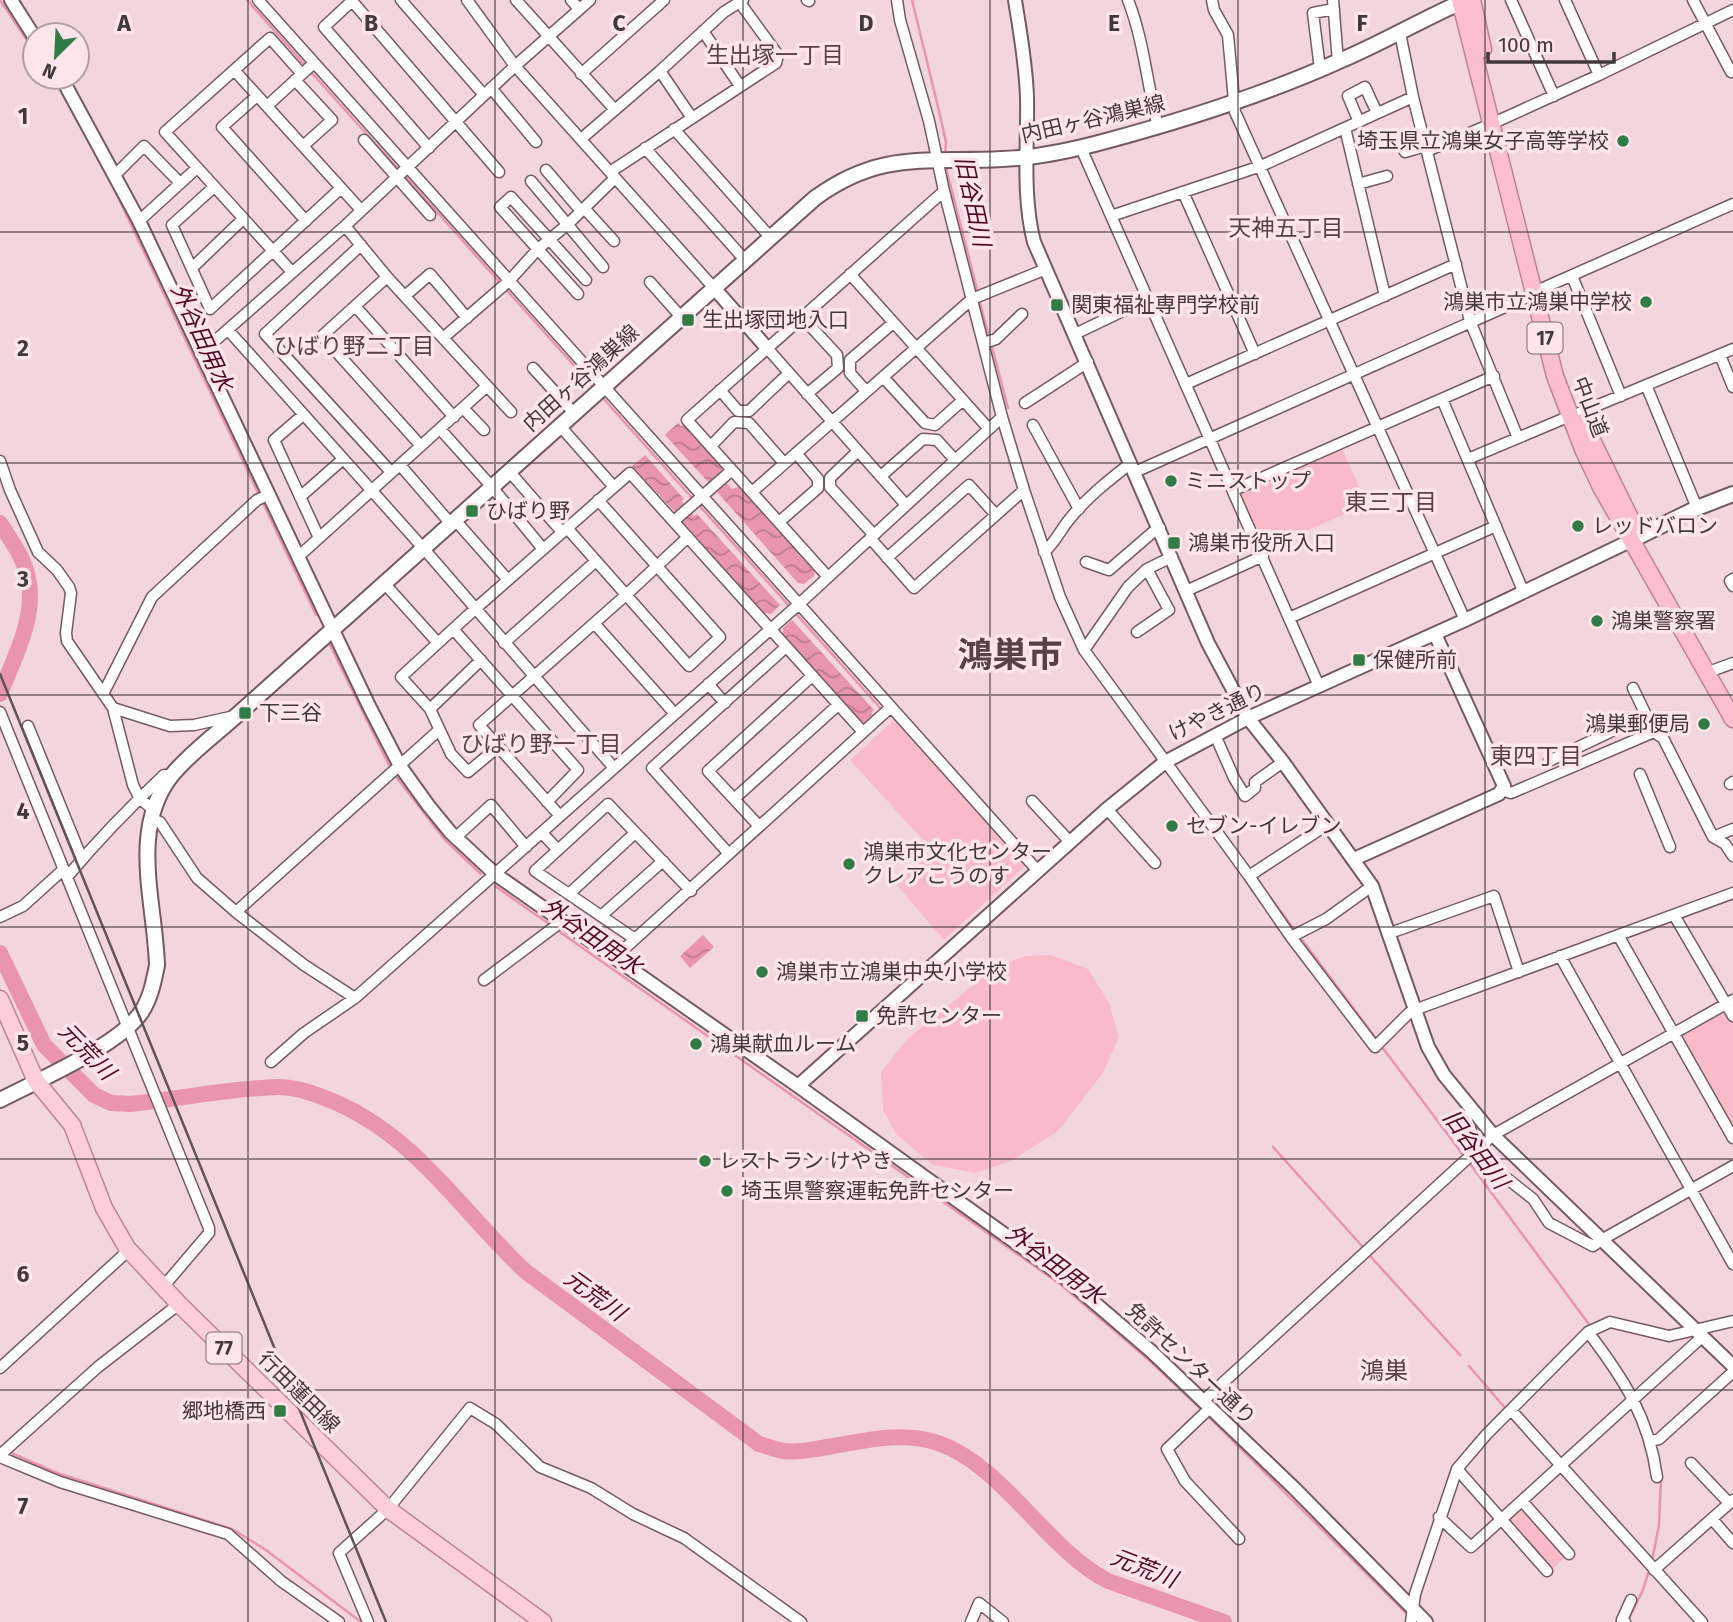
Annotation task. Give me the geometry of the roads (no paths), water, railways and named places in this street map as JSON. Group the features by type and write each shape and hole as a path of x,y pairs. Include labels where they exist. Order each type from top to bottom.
{"highway":[{"name":"中山道","path":"1464,1 1537,291 1574,414 1601,487 1733,703"},
{"name":"中山道","path":"1635,539 1733,719"}],"main road":[{"name":"内田ヶ谷鴻巣線","path":"0,1100 122,1034 142,1012 156,965 147,849 153,814 172,776 383,583 815,198 850,175 888,164 1027,157 1081,148 1158,127 1338,62 1464,1"},
{"name":"けやき通り","path":"1635,539 1697,508 1733,494"},
{"name":"行田蓮田線","path":"0,999 39,1080 72,1125 113,1228 129,1250 179,1304 388,1509 543,1622"}],"street":[{"path":"10,0 24,21"},
{"path":"258,0 1038,871"},
{"path":"401,0 536,142"},
{"path":"467,0 515,66 906,505"},
{"path":"516,0 615,110"},
{"path":"571,0 579,9"},
{"path":"200,354 345,226 515,66 590,0"},
{"path":"581,74 664,0"},
{"path":"897,0 1002,416 1044,552 1060,597 1084,650 1291,937 1375,1048 1409,1013 1417,1009 1733,893"},
{"path":"1015,0 1026,72 1031,230 1213,654 1248,718 1283,761 1372,886 1431,1055 1444,1075 1493,1135 1598,1242 1733,1366"},
{"path":"1128,0 1144,54 1148,88 1158,127"},
{"path":"1212,0 1214,10 1228,35 1235,112 1465,620"},
{"path":"1511,0 1554,96"},
{"path":"1565,0 1599,75"},
{"path":"1693,0 1731,72 1733,71"},
{"path":"429,148 324,27 352,1 499,172"},
{"path":"443,338 509,281 548,239 583,209 612,175 645,148 779,59 740,1 724,12 581,139"},
{"path":"1320,69 1313,13 1334,4 1338,62"},
{"path":"1405,152 1426,149 1495,122 1733,10"},
{"path":"703,31 740,86"},
{"path":"1400,33 1413,97 1470,321 1518,438"},
{"path":"292,272 165,132 270,38 332,120 303,146"},
{"path":"267,106 314,63"},
{"path":"234,70 361,210"},
{"path":"660,71 692,118"},
{"path":"1359,122 1348,96 1365,87 1377,113"},
{"name":"免許センター通り","path":"69,91 139,221 200,354 400,766 456,838 495,874 561,922 798,1086 1068,1280 1108,1313 1206,1405 1350,1543 1412,1615 1426,1622"},
{"path":"257,96 222,127 306,220"},
{"path":"1111,216 1261,166 1413,97"},
{"path":"1345,128 1385,296"},
{"path":"674,130 771,238"},
{"path":"364,140 430,215"},
{"path":"115,175 145,146 180,183"},
{"path":"645,148 745,260"},
{"path":"1081,148 1319,686"},
{"path":"139,221 197,168"},
{"path":"545,170 614,241"},
{"path":"1359,184 1387,176"},
{"path":"531,181 603,267"},
{"path":"214,187 172,225 210,309 341,188"},
{"path":"828,577 687,420 944,191"},
{"path":"1183,191 1255,354"},
{"path":"578,293 500,207 511,197 586,280"},
{"path":"1044,552 1079,509 1106,483 1133,467 1210,438 1733,204"},
{"path":"192,268 243,219"},
{"path":"345,226 387,277 511,412"},
{"path":"361,245 265,334 391,472"},
{"path":"1186,384 1456,264"},
{"path":"752,492 972,299 1046,269"},
{"path":"405,296 430,274 467,318"},
{"path":"850,274 989,429"},
{"path":"1572,276 1621,396"},
{"path":"387,277 322,336 421,446"},
{"path":"650,282 681,317"},
{"path":"1075,334 1148,299"},
{"path":"355,306 454,417"},
{"path":"984,343 996,339 1021,314"},
{"path":"802,317 837,355 838,368 807,394"},
{"path":"866,391 850,373 850,360 893,323"},
{"path":"228,330 424,549 614,768"},
{"path":"1468,459 1733,349"},
{"path":"1720,355 1733,387"},
{"path":"1025,403 1088,362"},
{"path":"533,369 574,413"},
{"path":"720,390 738,411 749,411 789,373"},
{"path":"1234,491 1494,376"},
{"path":"883,377 925,423 935,425 963,400"},
{"path":"1646,385 1697,508"},
{"path":"298,557 487,386"},
{"path":"1442,399 1524,593"},
{"path":"463,408 484,430"},
{"path":"303,415 274,440 319,538"},
{"path":"271,1062 304,1033 355,998 560,817 799,604 1002,416"},
{"path":"711,446 734,422 749,423 784,463"},
{"path":"1033,425 1079,509"},
{"path":"560,426 614,487"},
{"path":"440,429 492,486 543,549"},
{"path":"881,476 923,439 937,440 955,460"},
{"path":"858,451 830,478 830,487 914,588 1024,490"},
{"path":"779,522 818,488 818,479 796,453"},
{"path":"300,497 342,460"},
{"path":"0,461 38,552 57,570 69,587 71,593 67,641 113,708 133,785 140,799 160,822 197,878 304,965 355,998"},
{"path":"400,464 508,580"},
{"path":"674,522 732,470"},
{"path":"509,471 596,561 689,666 720,637 598,500"},
{"path":"498,747 468,772 451,754 429,709 401,677 630,472 863,732"},
{"path":"887,558 969,485 996,515"},
{"path":"103,694 152,597 257,500 268,495"},
{"path":"1289,618 1496,526"},
{"path":"1086,562 1109,570 1160,528"},
{"path":"560,817 479,725 688,537"},
{"name":"けやき通り","path":"798,1086 1107,809 1165,762 1248,718 1524,593 1635,539"},
{"path":"1186,591 1263,556"},
{"path":"1084,650 1128,587 1147,569 1172,557"},
{"path":"504,643 596,561"},
{"path":"1136,632 1169,610 1147,569"},
{"path":"1733,579 1730,580 1733,586"},
{"path":"383,583 438,643"},
{"path":"594,623 675,714"},
{"path":"453,629 578,770 547,802"},
{"path":"1354,859 1499,794 1504,786 1435,634"},
{"path":"729,855 652,768 786,648"},
{"path":"429,709 481,660"},
{"path":"1714,670 1733,663"},
{"path":"760,827 708,771 812,676"},
{"path":"708,684 725,703"},
{"path":"1549,761 1646,715 1633,688"},
{"path":"734,799 838,705"},
{"path":"113,708 170,726 194,725 236,716"},
{"path":"613,959 891,708"},
{"path":"0,712 209,1228 209,1233 163,1287"},
{"path":"28,726 82,859"},
{"path":"236,912 439,730"},
{"path":"1502,790 1511,793 1654,732 1663,738 1713,837 1725,844 1733,856"},
{"path":"1215,735 1245,796 1255,788 1255,782 1283,761"},
{"path":"1580,747 1585,761"},
{"path":"2,916 23,906 66,873 164,775 172,776"},
{"path":"1640,775 1671,847"},
{"path":"1032,801 1070,842"},
{"path":"635,939 535,871 608,804 691,891"},
{"path":"456,838 491,805 526,847"},
{"path":"1107,809 1155,863"},
{"path":"1249,876 1328,824"},
{"path":"1713,837 1733,829"},
{"path":"542,832 558,850"},
{"path":"569,894 635,833"},
{"path":"601,916 663,861"},
{"path":"1291,937 1326,919 1372,886"},
{"path":"1390,933 1494,896 1519,972"},
{"path":"1674,915 1730,1002 1733,1016"},
{"path":"484,980 561,922"},
{"path":"1619,935 1733,1138"},
{"path":"1560,956 1733,1264"},
{"path":"1240,1539 1185,1481 1167,1449 1206,1405 1493,1135 1730,1002"},
{"path":"1472,1111 1467,1116 1467,1121 1478,1149 1500,1173 1533,1199 1549,1223 1598,1242"},
{"path":"1598,1242 1733,1166"},
{"path":"0,1368 129,1250"},
{"path":"179,1304 98,1367 0,1456 60,1482 228,1534 281,1581 339,1622"},
{"path":"1412,1615 1415,1594 1457,1469 1486,1435 1588,1332 1610,1322 1669,1336 1698,1333 1733,1321"},
{"path":"1588,1332 1615,1367 1634,1399 1651,1441 1657,1477"},
{"path":"1439,1517 1471,1547 1634,1399 1698,1333"},
{"path":"1651,1441 1659,1439 1733,1372"},
{"path":"368,1622 340,1553 388,1509 470,1408 496,1424 540,1466 592,1488 633,1514 684,1538 801,1622"},
{"path":"1511,1410 1702,1622"},
{"path":"1651,1567 1731,1502 1691,1463"},
{"path":"1457,1469 1547,1571"},
{"path":"1521,1501 1569,1554"},
{"path":"1712,1519 1733,1543"},
{"path":"1622,1621 1631,1600"},
{"path":"971,1622 979,1603 1003,1622"}],"water":[{"path":"678,423 684,425 723,469 709,483 665,435"},
{"path":"645,455 684,499 682,501 685,505 676,513 632,466"},
{"path":"726,482 732,489 741,486 815,569 814,576 804,584 798,583 717,492"},
{"path":"691,512 694,516 697,514 780,605 771,614 764,613 683,522"},
{"path":"792,620 874,710 871,713 874,716 866,723 862,722 783,634 783,628"},
{"path":"703,935 714,947 690,968 680,956"}],"waterway":[{"name":"外谷田用水","path":"0,0 21,31"},
{"path":"247,0 306,66"},
{"name":"旧谷田川","path":"912,0 946,142 945,154"},
{"path":"310,71 399,170"},
{"name":"外谷田用水","path":"61,91 66,98"},
{"name":"旧谷田川","path":"945,164 978,293"},
{"path":"404,175 595,389"},
{"name":"外谷田用水","path":"109,178 259,495"},
{"name":"旧谷田川","path":"979,299 989,337"},
{"name":"旧谷田川","path":"991,343 1008,408"},
{"path":"602,397 693,499"},
{"name":"外谷田用水","path":"262,501 316,615"},
{"path":"698,504 882,710"},
{"name":"元荒川","path":"0,523 23,563 30,592 23,637 0,694"},
{"name":"外谷田用水","path":"328,641 389,765"},
{"name":"外谷田用水","path":"397,778 445,840 481,874"},
{"name":"旧谷田川","path":"1256,878 1296,932"},
{"name":"外谷田用水","path":"495,886 552,926"},
{"name":"外谷田用水","path":"557,930 1060,1284 1150,1361 1202,1410"},
{"name":"旧谷田川","path":"1300,937 1378,1041"},
{"name":"元荒川","path":"0,953 44,1045 94,1095 111,1103 130,1104 242,1089 285,1087 325,1098 385,1131 434,1174 525,1271 759,1444 794,1452 895,1437 938,1443 983,1469 1064,1549 1108,1581 1224,1622"},
{"name":"旧谷田川","path":"1382,1047 1464,1156"},
{"path":"1273,1147 1362,1246"},
{"name":"旧谷田川","path":"1468,1161 1591,1327"},
{"path":"1371,1257 1460,1355"},
{"name":"旧谷田川","path":"1595,1333 1605,1347"},
{"path":"1469,1366 1506,1409"},
{"name":"旧谷田川","path":"1625,1376 1636,1394"},
{"name":"旧谷田川","path":"1639,1400 1644,1413"},
{"name":"外谷田用水","path":"1207,1415 1408,1615"},
{"path":"9,1452 57,1473 232,1529 266,1550 361,1622"},
{"name":"旧谷田川","path":"1652,1561 1659,1525 1661,1477"},
{"path":"1627,1622 1643,1590 1650,1567"}],"railway":[{"path":"0,674 386,1622"}],"place":[{"name":"埼玉県立鴻巣女子高等学校","path":"1623,141"},
{"name":"鴻巣市立鴻巣中学校","path":"1646,302"},
{"name":"関東福祉専門学校前","path":"1057,305"},
{"name":"生出塚団地入口","path":"688,320"},
{"name":"ミニストップ","path":"1171,481"},
{"name":"ひばり野","path":"472,511"},
{"name":"レッドバロン","path":"1578,526"},
{"name":"鴻巣市役所入口","path":"1174,543"},
{"name":"鴻巣警察署","path":"1597,621"},
{"name":"保健所前","path":"1359,660"},
{"name":"下三谷","path":"245,713"},
{"name":"鴻巣郵便局","path":"1704,724"},
{"name":"セブン-イレブン","path":"1172,826"},
{"name":"鴻巣市文化センター クレアこうのす","path":"849,864"},
{"name":"鴻巣市立鴻巣中央小学校","path":"762,972"},
{"name":"免許センター","path":"862,1016"},
{"name":"鴻巣献血ルーム","path":"696,1044"},
{"name":"レストラン けやき","path":"705,1161"},
{"name":"埼玉県警察運転免許センター","path":"727,1191"},
{"name":"郷地橋西","path":"280,1411"}],"district":[{"name":"生出塚一丁目","path":"775,55"},
{"name":"天神五丁目","path":"1286,228"},
{"name":"ひばり野二丁目","path":"354,346"},
{"name":"東三丁目","path":"1391,502"},
{"name":"鴻巣市","path":"1010,655"},
{"name":"ひばり野一丁目","path":"541,744"},
{"name":"東四丁目","path":"1536,756"},
{"name":"鴻巣","path":"1384,1371"}]}
